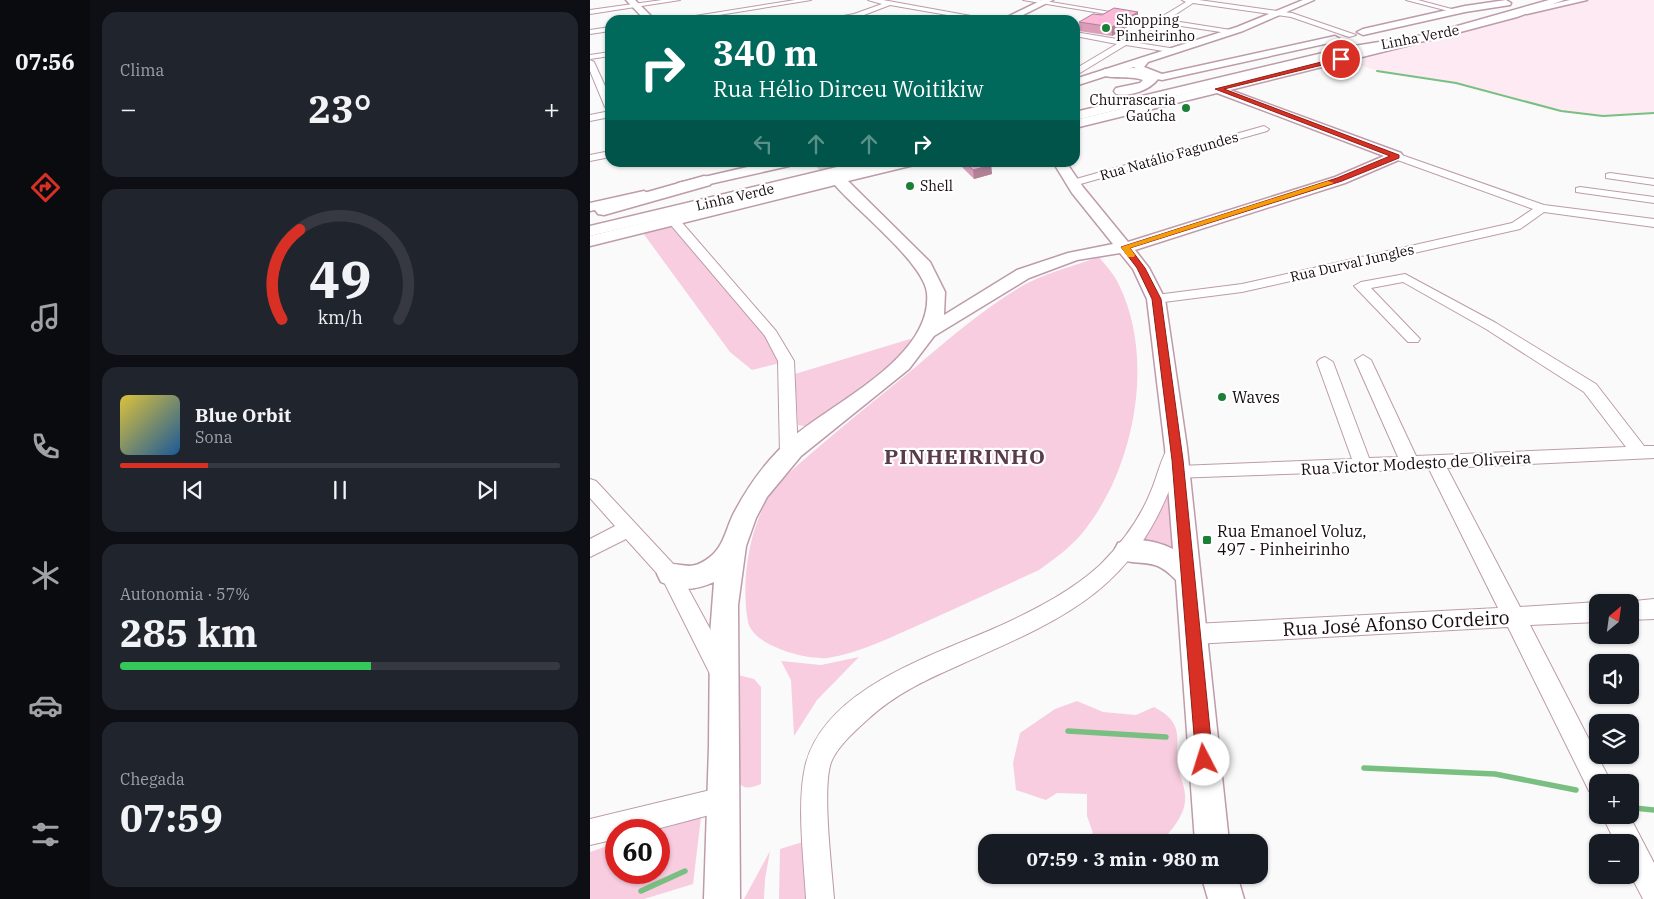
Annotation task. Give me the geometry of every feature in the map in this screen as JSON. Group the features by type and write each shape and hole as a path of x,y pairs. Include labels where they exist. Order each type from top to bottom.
{"highway":[{"name":"Linha Verde","path":"1080,115 1348,51 1420,40 1525,6 1559,0"},
{"name":"Linha Verde","path":"1081,102 1244,66 1335,39 1456,11 1483,6 1525,6"},
{"path":"1105,73 1128,71 1152,79 1144,86 1106,95"},
{"name":"Linha Verde","path":"590,215 804,167"},
{"name":"Linha Verde","path":"590,231 874,168"},
{"path":"590,215 704,181"}],"main road":[{"path":"1080,82 1232,32 1310,0"},
{"path":"1483,6 1506,0"},
{"path":"1525,6 1546,9 1583,0"},
{"path":"1017,15 1046,1"},
{"path":"633,3 645,15"},
{"path":"1144,61 1139,64 1138,68 1143,72 1162,77 1335,39"},
{"path":"1080,123 1420,40"},
{"path":"1218,89 1396,156"},
{"path":"929,332 1023,274 1093,252 1125,247 1340,180 1396,156"},
{"path":"590,207 767,167"},
{"path":"1063,167 1073,183 1141,268 1156,299 1176,448 1190,576 1211,834"},
{"path":"590,241 674,221 874,168"},
{"path":"722,899 724,607 730,554 746,510 759,489 789,454 898,368 929,332 936,315 938,295 934,282 924,266 841,183"},
{"path":"938,295 970,308"},
{"path":"1126,551 1145,549 1162,553 1178,562 1190,576"},
{"path":"670,574 681,578 696,577 718,566 730,554"},
{"path":"1222,884 1226,899"}],"street":[{"path":"590,12 633,3 678,0"},
{"path":"708,15 808,0"},
{"path":"871,0 961,15"},
{"path":"857,15 898,0"},
{"path":"1026,0 1046,1 1148,19"},
{"path":"1096,49 1180,0"},
{"path":"1080,70 1161,21 1190,0 1296,16 1352,35"},
{"path":"1409,0 1456,11"},
{"path":"1161,21 1232,32"},
{"path":"590,32 605,30"},
{"path":"1080,35 1173,51"},
{"path":"590,57 605,55"},
{"path":"590,62 605,96"},
{"path":"590,86 605,83"},
{"path":"590,118 605,115"},
{"name":"Rua Natálio Fagundes","path":"1073,183 1264,129"},
{"path":"590,158 605,155"},
{"path":"1396,156 1542,208 1654,223"},
{"path":"1610,176 1654,182"},
{"path":"1580,190 1654,200"},
{"name":"Rua Durval Jungles","path":"1156,299 1242,288 1516,226 1542,208"},
{"path":"674,221 771,334 786,361 789,454"},
{"path":"1413,339 1361,286 1405,278 1491,326 1590,388 1647,452"},
{"path":"1363,360 1410,463"},
{"path":"1325,362 1363,465"},
{"path":"820,899 815,779 822,753 863,707 893,684 1060,607 1090,587 1126,551 1150,514 1176,448"},
{"name":"Rua Victor Modesto de Oliveira","path":"1179,473 1647,452"},
{"path":"1435,462 1594,774"},
{"path":"590,486 670,574 724,676"},
{"path":"590,548 628,528"},
{"path":"1639,610 1654,609"},
{"name":"Rua José Afonso Cordeiro","path":"1194,634 1589,613"},
{"path":"590,832 723,800"},
{"path":"1639,863 1654,892"}],"shaded area":[{"path":"1583,0 1654,0 1654,113 1603,116 1561,111 1456,83 1385,73 1341,59"},
{"path":"671,227 773,343 780,363 752,370 730,352 643,233"},
{"path":"1099,257 1117,281 1130,314 1136,345 1137,377 1134,410 1128,442 1117,473 1104,502 1077,539 1039,570 875,644 839,656 818,658 795,654 770,644 752,631 748,622 745,591 748,560 760,514 772,492 779,484 838,430 993,305 1031,281"},
{"path":"910,339 913,340 889,364 809,424 809,427 798,425 795,374"},
{"path":"1168,485 1184,563 1137,545"},
{"path":"859,657 817,700 794,736 791,680 781,661 821,665"},
{"path":"738,675 754,679 761,687 761,784 753,787 740,785 735,778"},
{"path":"1077,701 1103,712 1136,715 1154,707 1171,720 1177,734 1179,770 1185,792 1185,800 1180,818 1167,834 1091,834 1093,833 1087,816 1087,794 1057,793 1046,800 1016,790 1013,763 1020,733 1055,709"},
{"path":"701,817 693,884 644,899 590,899 590,852 605,847 605,884 670,884 670,827"},
{"path":"819,837 820,899 779,899 780,849"},
{"path":"770,851 764,899 744,899"}],"building":[{"path":"1114,8 1138,12 1112,27 1080,22 1093,14 1102,15"},
{"path":"970,167 984,167 973,170"}],"waterway":[{"path":"1377,71 1456,83 1561,111 1603,116 1654,113"},
{"path":"1068,731 1166,737"},
{"path":"1364,768 1495,774 1576,790"},
{"path":"1639,808 1654,810"},
{"path":"641,891 685,871"}],"tunnel":[{"path":"825,167 841,183"}],"slow traffic":[{"path":"1131,255 1125,247 1138,245 1331,183"}],"place":[{"name":"Shopping Pinheirinho","path":"1106,28"},
{"name":"Churrascaria Gaúcha","path":"1186,108"},
{"name":"Shell","path":"910,186"},
{"name":"Waves","path":"1222,397"},
{"name":"Rua Emanoel Voluz, 497 - Pinheirinho","path":"1207,540"}],"district":[{"name":"PINHEIRINHO","path":"965,456"}],"route":[{"path":"1204,760 1190,576 1178,460 1156,299 1141,268 1125,247 1138,245 1340,180 1396,156 1218,89 1341,59"}]}
